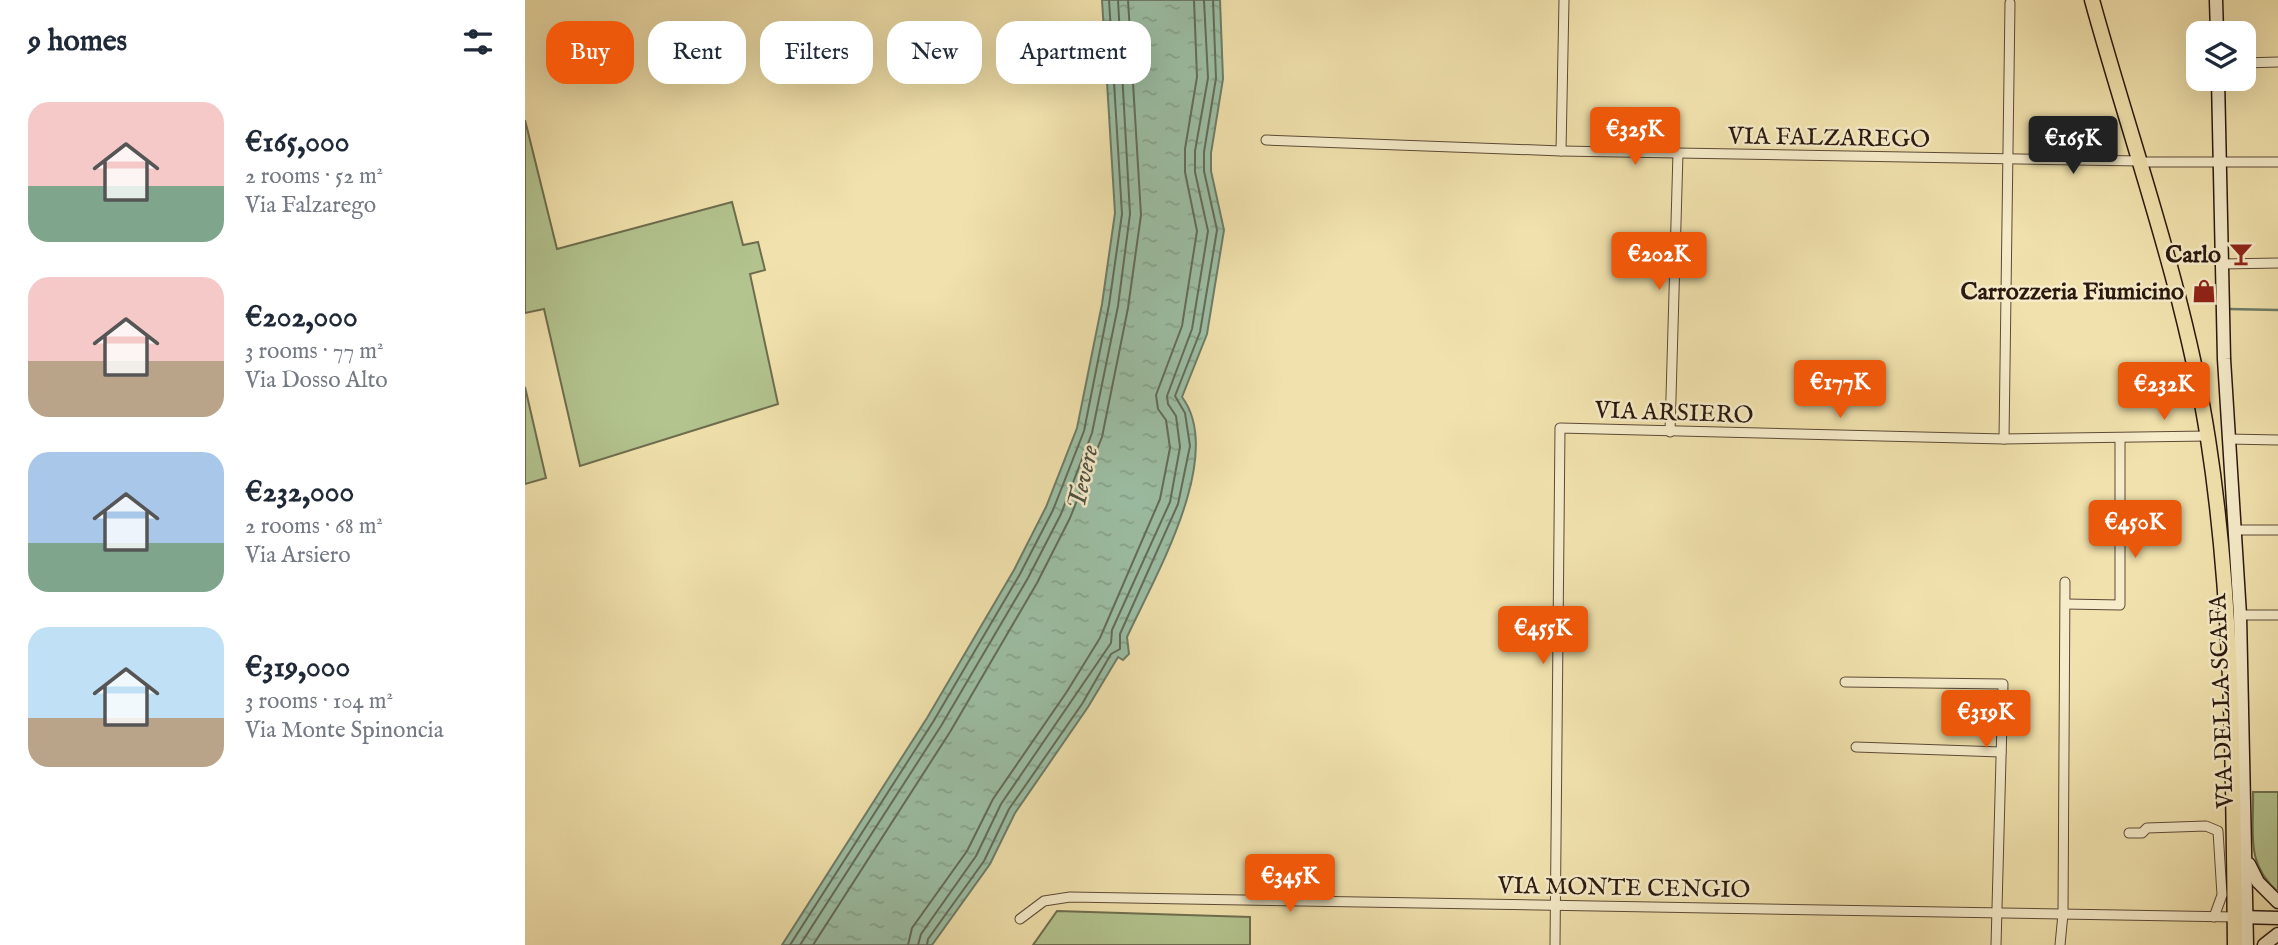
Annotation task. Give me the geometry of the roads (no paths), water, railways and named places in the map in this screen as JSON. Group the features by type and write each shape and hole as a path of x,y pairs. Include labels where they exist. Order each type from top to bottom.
{"main road":[{"path":"2092,0 2143,161 2208,436 2228,620 2241,917 2235,945"}],"street":[{"path":"1561,151 1564,0"},
{"path":"2216,0 2217,21"},
{"path":"2004,439 2010,3"},
{"path":"2256,63 2278,62"},
{"name":"VIA DELLA SCAFA","path":"2218,91 2228,439 2237,530 2240,615 2246,854 2241,917 2247,945"},
{"name":"VIA FALZAREGO","path":"1266,140 1561,151 2008,161 2278,162"},
{"path":"1670,432 1678,153"},
{"path":"2222,264 2278,263"},
{"name":"VIA ARSIERO","path":"1556,905 1560,428 2004,439 2208,436"},
{"path":"2066,604 2120,605 2120,438"},
{"path":"2228,439 2278,440"},
{"path":"2237,530 2278,530"},
{"path":"2060,945 2063,914 2065,582"},
{"path":"2240,615 2278,615"},
{"path":"1845,682 2003,684 1996,945"},
{"path":"1856,747 2001,752"},
{"path":"2129,833 2142,833 2147,828 2206,826 2218,831 2222,895 2214,916"},
{"path":"2246,854 2258,882 2278,902"},
{"name":"VIA MONTE CENGIO","path":"1020,919 1044,901 1070,897 2241,917"},
{"path":"1555,945 1556,905"},
{"path":"2241,917 2278,918"},
{"path":"2264,945 2278,934"}],"water":[{"name":"Tevere","path":"1102,0 1220,0 1223,79 1211,153 1211,171 1224,230 1207,334 1182,397 1193,422 1196,451 1191,483 1181,517 1127,637 1129,654 1123,660 1118,657 1088,707 1015,813 990,864 932,945 782,945 927,718 1014,570 1046,507 1077,428 1102,304 1115,213 1107,84 1151,84 1151,21 1103,21"}],"waterway":[{"path":"2229,309 2278,310"}],"place":[{"name":"Carlo","path":"2241,254"},
{"name":"Carrozzeria Fiumicino","path":"2204,291"}]}
